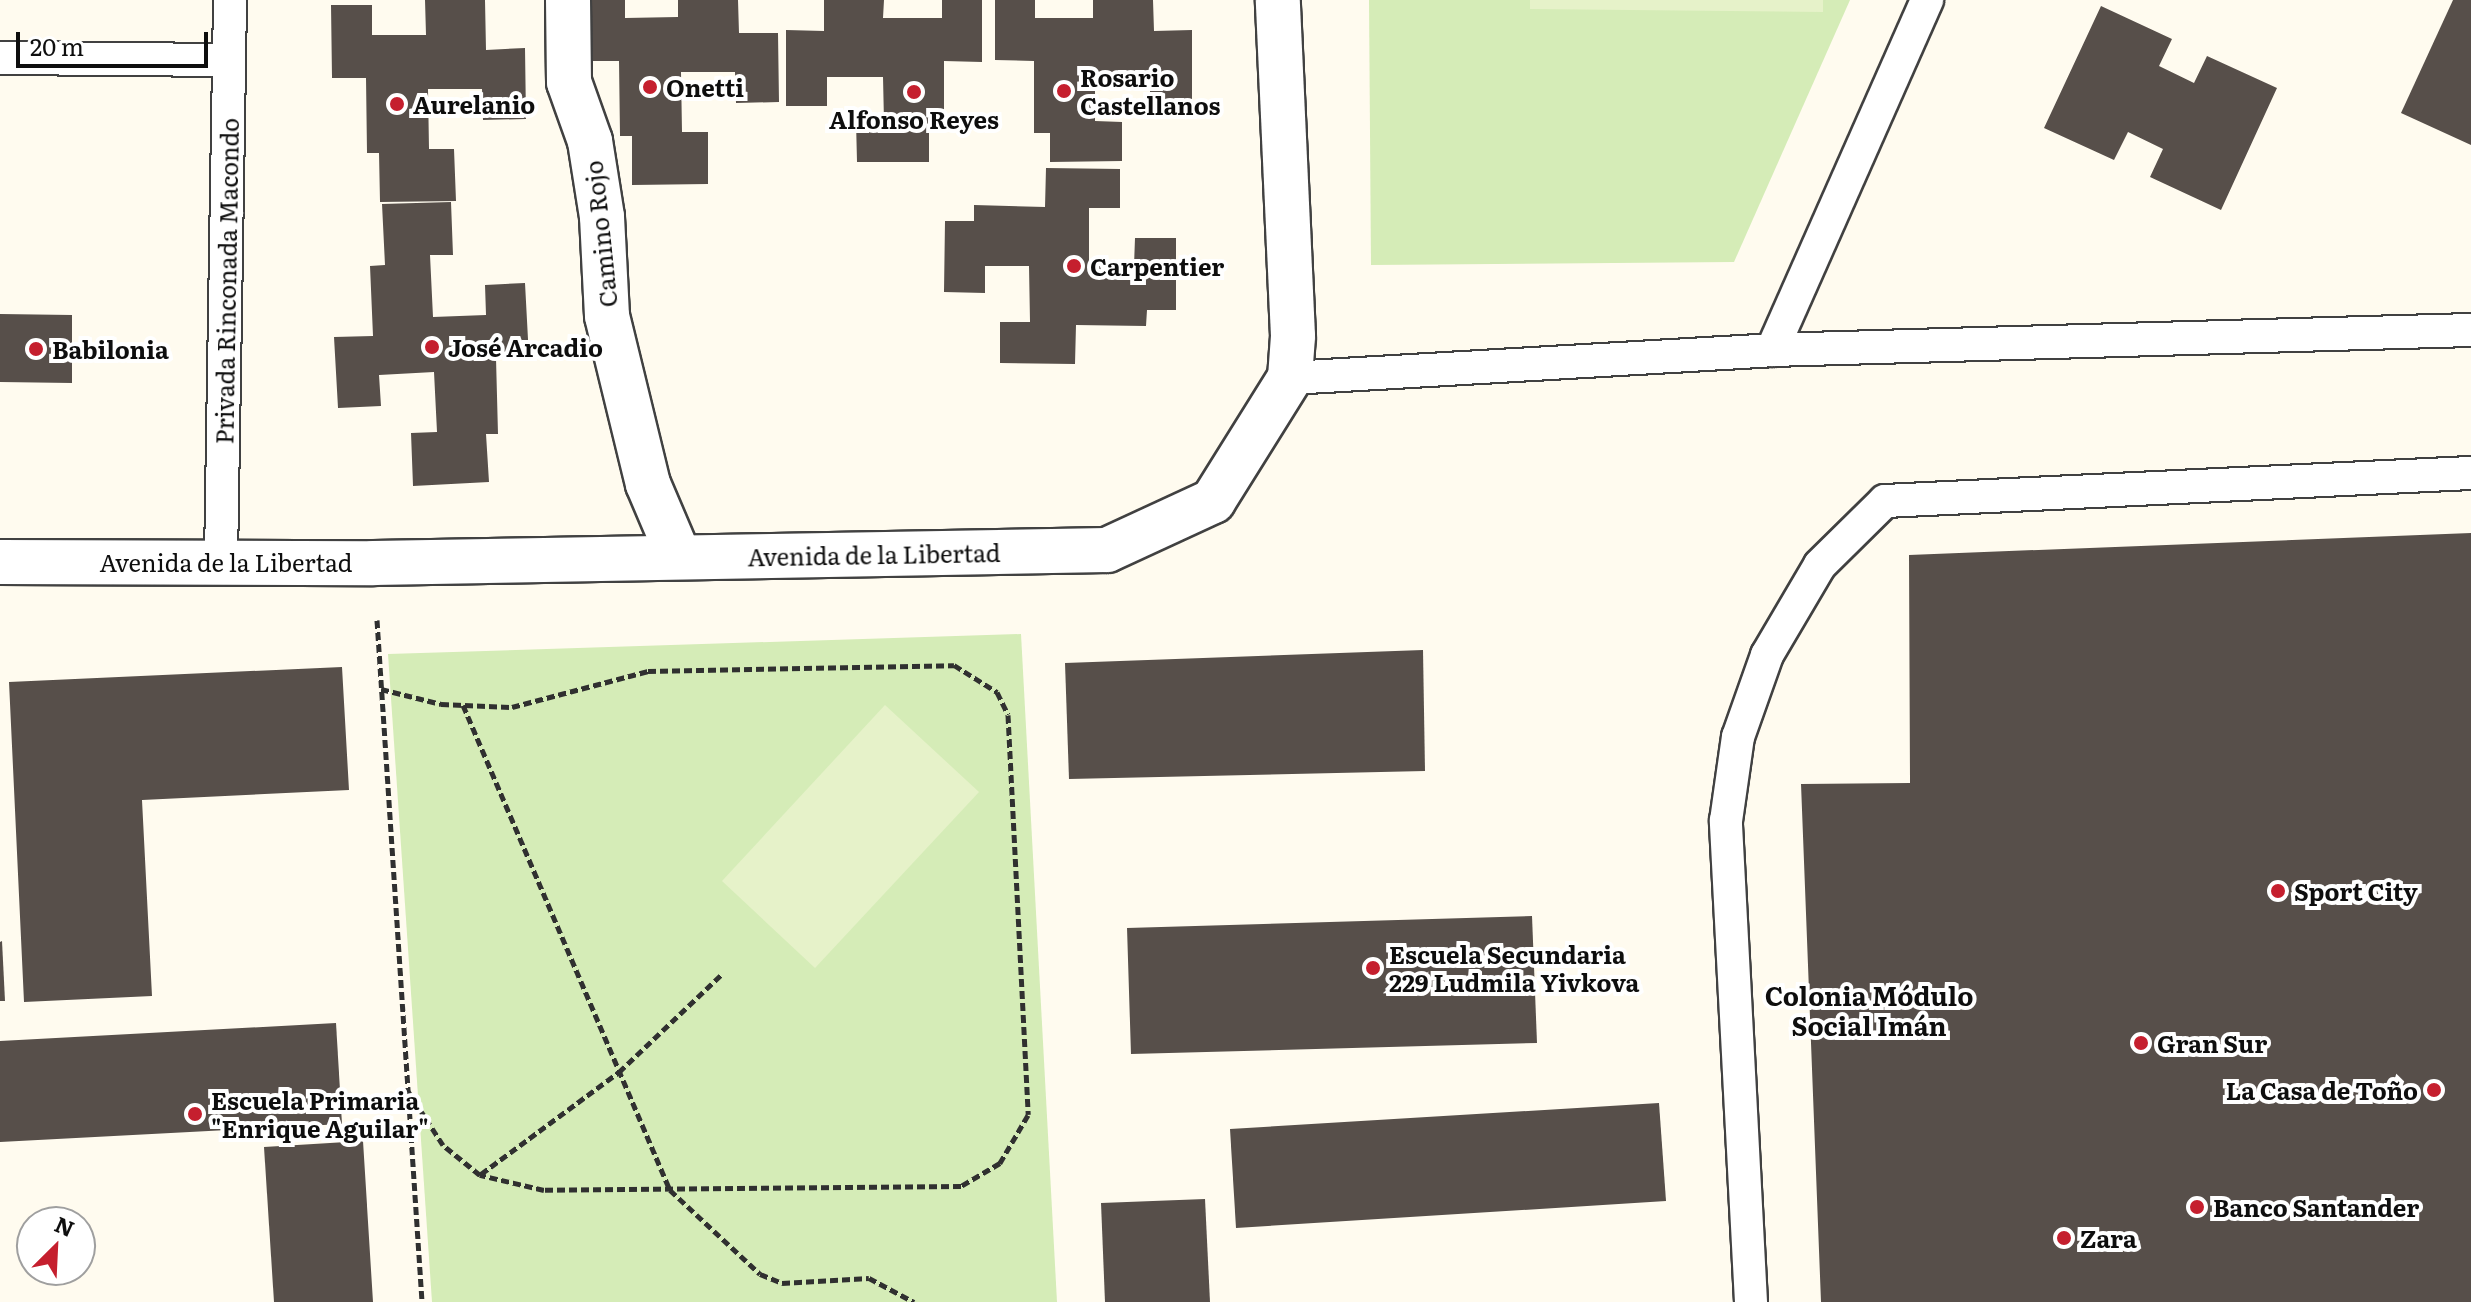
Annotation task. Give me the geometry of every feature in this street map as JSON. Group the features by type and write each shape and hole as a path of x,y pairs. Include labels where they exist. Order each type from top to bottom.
{"street":[{"name":"Camino Rojo","path":"568,0 569,82 590,141 607,316 648,484 679,557"},
{"name":"Avenida de la Libertad","path":"0,562 373,563 1107,550 1213,501 1290,378 1293,336 1278,0"}],"lane":[{"name":"Privada Rinconada Macondo","path":"221,561 230,0"},
{"path":"1772,350 1927,0"},
{"path":"0,58 229,60"},
{"path":"1290,378 1772,350 2471,330"},
{"path":"1751,1302 1726,821 1738,737 1767,655 1820,565 1885,501 2471,473"}],"path":[{"path":"373,563 422,1302"},
{"path":"381,689 463,705 512,707 648,671 954,665 997,692 1008,715 1028,1115 1000,1163 961,1186 544,1190 480,1175 443,1145 408,1091"},
{"path":"463,705 670,1190 760,1274 782,1283 869,1278 914,1302"},
{"path":"480,1175 619,1072 723,973"}],"green space":[{"path":"1369,0 1850,0 1734,262 1371,265"},
{"path":"1530,0 1823,0 1823,12 1530,9"},
{"path":"1021,634 1057,1302 432,1302 388,654"},
{"path":"885,705 979,792 815,968 722,881"}],"building":[{"name":"Aurelanio","path":"425,0 485,0 486,50 525,48 526,119 483,120 482,89 428,89 429,149 454,149 456,201 380,202 379,153 367,153 366,78 332,78 331,5 372,5 372,35 426,35"},
{"name":"Onetti","path":"584,0 625,0 625,18 678,17 678,0 738,0 739,33 778,33 779,102 736,103 735,72 681,72 682,132 708,132 708,184 632,185 632,136 620,136 619,61 586,61"},
{"name":"Alfonso Reyes","path":"824,0 884,0 883,18 942,18 942,0 982,0 982,62 944,61 944,132 929,132 929,162 857,162 856,121 884,122 883,77 827,77 827,106 786,106 786,30 824,31"},
{"name":"Rosario Castellanos","path":"995,0 1035,0 1035,18 1093,18 1093,0 1153,0 1154,31 1192,30 1192,106 1150,106 1150,77 1095,77 1095,121 1122,122 1122,161 1050,162 1050,133 1034,133 1034,61 995,60"},
{"path":"2453,0 2471,0 2471,145 2401,113"},
{"path":"2101,6 2172,39 2159,66 2194,83 2207,56 2277,88 2221,210 2150,177 2163,149 2128,132 2114,160 2044,128"},
{"name":"Carpentier","path":"1046,168 1120,169 1120,208 1089,208 1089,266 1134,266 1135,238 1176,238 1176,310 1147,310 1146,326 1076,325 1075,364 1000,363 1000,322 1030,322 1029,266 985,266 985,293 944,292 945,221 974,221 974,205 1045,207"},
{"name":"José Arcadio","path":"451,202 453,255 430,255 433,317 486,315 485,285 525,283 529,358 496,358 498,434 486,434 489,482 413,486 411,433 437,432 434,372 379,375 381,406 338,408 334,337 373,336 370,266 385,265 382,204"},
{"name":"Babilonia","path":"0,314 72,315 72,383 0,382"},
{"name":"Gran Sur","path":"2471,533 2471,1302 1821,1302 1801,784 1910,783 1909,555"},
{"path":"1423,650 1425,771 1069,779 1065,663"},
{"path":"342,667 349,790 142,800 152,996 24,1002 9,682"},
{"path":"1532,916 1537,1043 1131,1054 1127,928"},
{"path":"2,941 5,1001 0,1001"},
{"path":"336,1023 342,1124 0,1142 0,1041"},
{"path":"1659,1103 1666,1201 1236,1228 1230,1129"},
{"path":"363,1141 373,1302 274,1302 264,1147"},
{"path":"1205,1199 1210,1302 1105,1302 1101,1203"}],"place":[{"name":"Onetti","path":"650,87"},
{"name":"Rosario Castellanos","path":"1064,91"},
{"name":"Alfonso Reyes","path":"914,92"},
{"name":"Aurelanio","path":"397,104"},
{"name":"Carpentier","path":"1074,266"},
{"name":"José Arcadio","path":"432,347"},
{"name":"Babilonia","path":"36,349"},
{"name":"Sport City","path":"2278,891"},
{"name":"Escuela Secundaria 229 Ludmila Yivkova","path":"1373,968"},
{"name":"Gran Sur","path":"2141,1043"},
{"name":"La Casa de Toño","path":"2434,1090"},
{"name":"Escuela Primaria \"Enrique Aguilar\"","path":"195,1114"},
{"name":"Banco Santander","path":"2197,1207"},
{"name":"Zara","path":"2064,1238"}],"district":[{"name":"Colonia Módulo Social Imán","path":"1869,1010"}]}
